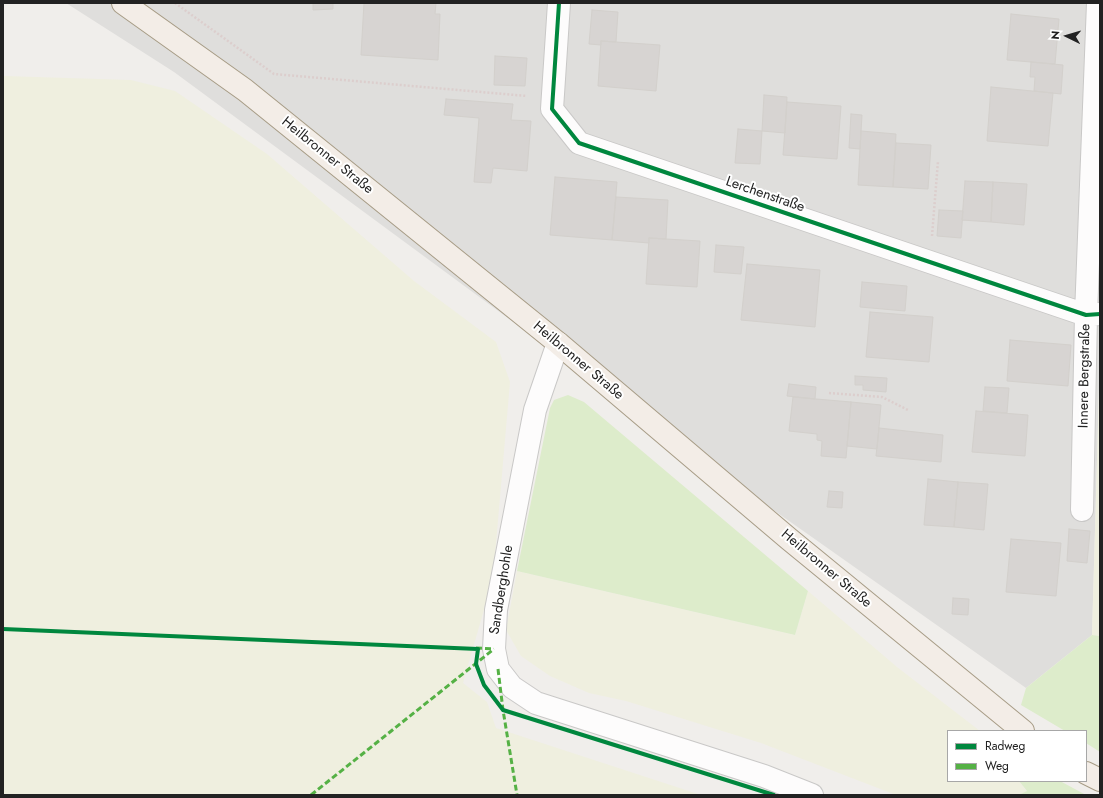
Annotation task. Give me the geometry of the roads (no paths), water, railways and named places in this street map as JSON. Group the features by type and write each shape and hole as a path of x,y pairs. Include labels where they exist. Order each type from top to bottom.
{"main road":[{"name":"Heilbronner Straße","path":"123,3 246,90 558,343 777,529 1022,730"},
{"path":"1087,774 1100,780"}],"street":[{"name":"Lerchenstraße","path":"559,3 552,109 579,143 931,262 1093,314"},
{"name":"Innere Bergstraße","path":"1082,510 1093,314 1098,3"},
{"name":"Sandberghohle","path":"558,343 535,410 496,610 494,649 498,669 512,687 536,703 764,776 812,795"}]}
